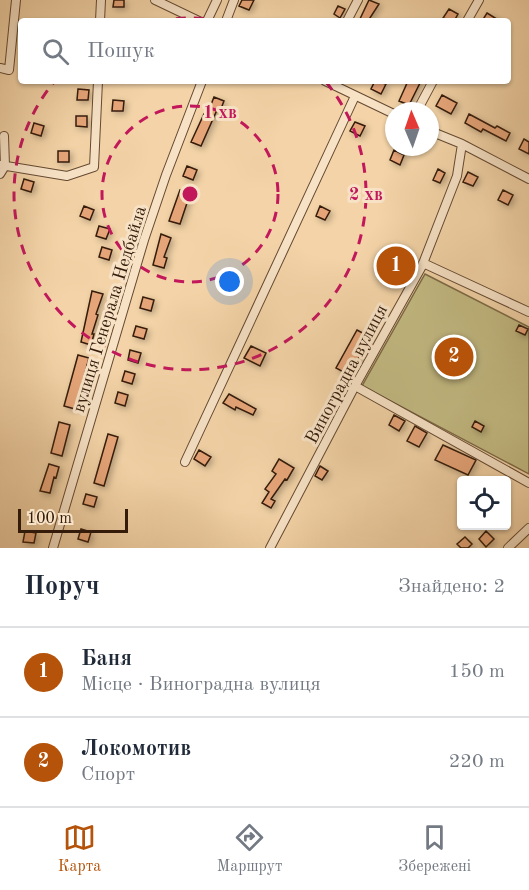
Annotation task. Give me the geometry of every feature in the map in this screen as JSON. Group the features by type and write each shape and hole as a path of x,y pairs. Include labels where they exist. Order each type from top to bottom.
{"street":[{"path":"0,68 9,70 16,0"},
{"path":"100,0 100,18"},
{"path":"155,0 193,18"},
{"path":"208,18 217,0"},
{"path":"227,18 234,0"},
{"path":"349,18 358,0"},
{"path":"469,18 479,0"},
{"path":"4,136 2,168 67,176 94,167 98,84"},
{"name":"вулиця Генерала Недбайла","path":"53,548 144,240 201,84"},
{"path":"331,84 385,110"},
{"path":"422,102 431,84"},
{"path":"185,462 355,96"},
{"path":"439,134 529,179"},
{"name":"Виноградна вулиця","path":"270,548 423,262 457,176 462,144"},
{"path":"423,262 529,312"},
{"path":"355,386 529,483"},
{"path":"508,548 529,528"}],"shaded area":[{"path":"425,274 529,327 529,474 362,386"}],"building":[{"path":"114,0 124,0 124,7 113,7"},
{"path":"242,0 254,0 249,10 239,6"},
{"path":"369,0 379,4 370,18 360,18"},
{"path":"338,6 345,9 340,18 334,14"},
{"path":"449,9 458,14 456,18 443,18"},
{"path":"487,13 495,18 484,18"},
{"path":"374,84 386,84 381,94 371,89"},
{"path":"407,84 420,84 410,102 399,101"},
{"path":"78,89 89,90 88,100 77,100"},
{"path":"442,95 457,103 451,114 439,108 438,102"},
{"path":"214,97 224,101 220,111 217,110 201,146 191,142 204,114 207,115"},
{"path":"113,100 124,101 123,111 112,111"},
{"path":"469,114 510,133 506,141 483,129 481,132 465,123"},
{"path":"76,116 87,116 87,127 76,126"},
{"path":"355,122 365,126 360,136 350,131"},
{"path":"34,123 44,126 41,136 31,133"},
{"path":"524,139 529,142 529,154 519,149"},
{"path":"58,151 69,151 69,162 58,162"},
{"path":"392,156 404,156 400,165 390,160"},
{"path":"187,166 197,170 193,180 183,176"},
{"path":"438,169 445,173 440,183 433,180"},
{"path":"468,172 478,177 473,186 463,182"},
{"path":"24,179 34,182 31,192 21,189"},
{"path":"180,190 190,194 180,224 169,221"},
{"path":"503,190 513,195 508,205 498,200"},
{"path":"84,206 94,210 90,220 80,216"},
{"path":"320,206 330,211 325,220 316,216"},
{"path":"99,226 110,229 106,239 96,236"},
{"path":"161,234 171,238 164,257 167,258 164,268 153,265"},
{"path":"102,247 112,250 109,260 99,257"},
{"path":"399,253 405,255 400,265 405,267 402,273 387,266 390,260 395,262"},
{"path":"92,291 103,294 96,314 98,315 91,345 81,342"},
{"path":"143,297 154,300 151,311 140,308"},
{"path":"519,325 528,329 525,335 516,331"},
{"path":"136,326 147,329 144,339 133,336"},
{"path":"357,330 370,337 349,375 336,368"},
{"path":"251,346 266,353 260,366 244,358"},
{"path":"130,350 141,353 138,363 128,360"},
{"path":"78,355 89,358 75,409 64,406"},
{"path":"125,371 135,374 132,384 122,381"},
{"path":"118,392 128,395 125,406 115,403"},
{"path":"229,394 256,409 253,415 236,407 235,410 223,403"},
{"path":"394,415 405,421 399,431 389,425"},
{"path":"475,421 484,426 481,432 472,427"},
{"path":"59,422 70,425 62,456 51,453"},
{"path":"415,426 427,433 419,447 407,441"},
{"path":"108,434 118,437 104,486 94,483"},
{"path":"443,445 476,460 468,475 435,460"},
{"path":"199,450 211,457 205,466 194,459"},
{"path":"279,459 294,468 271,499 275,501 271,508 262,503 269,492 265,489 276,474 272,471"},
{"path":"49,464 59,467 50,493 40,491"},
{"path":"320,466 328,471 322,480 315,476"},
{"path":"86,494 97,497 94,507 83,504"},
{"path":"81,529 91,532 88,542 78,539"},
{"path":"25,531 36,533 34,543 23,542"},
{"path":"486,531 494,539 486,547 479,539"},
{"path":"465,537 472,544 468,548 461,548 457,544"}],"place":[{"name":"Баня","path":"396,266"},
{"name":"Локомотив","path":"454,357"}]}
